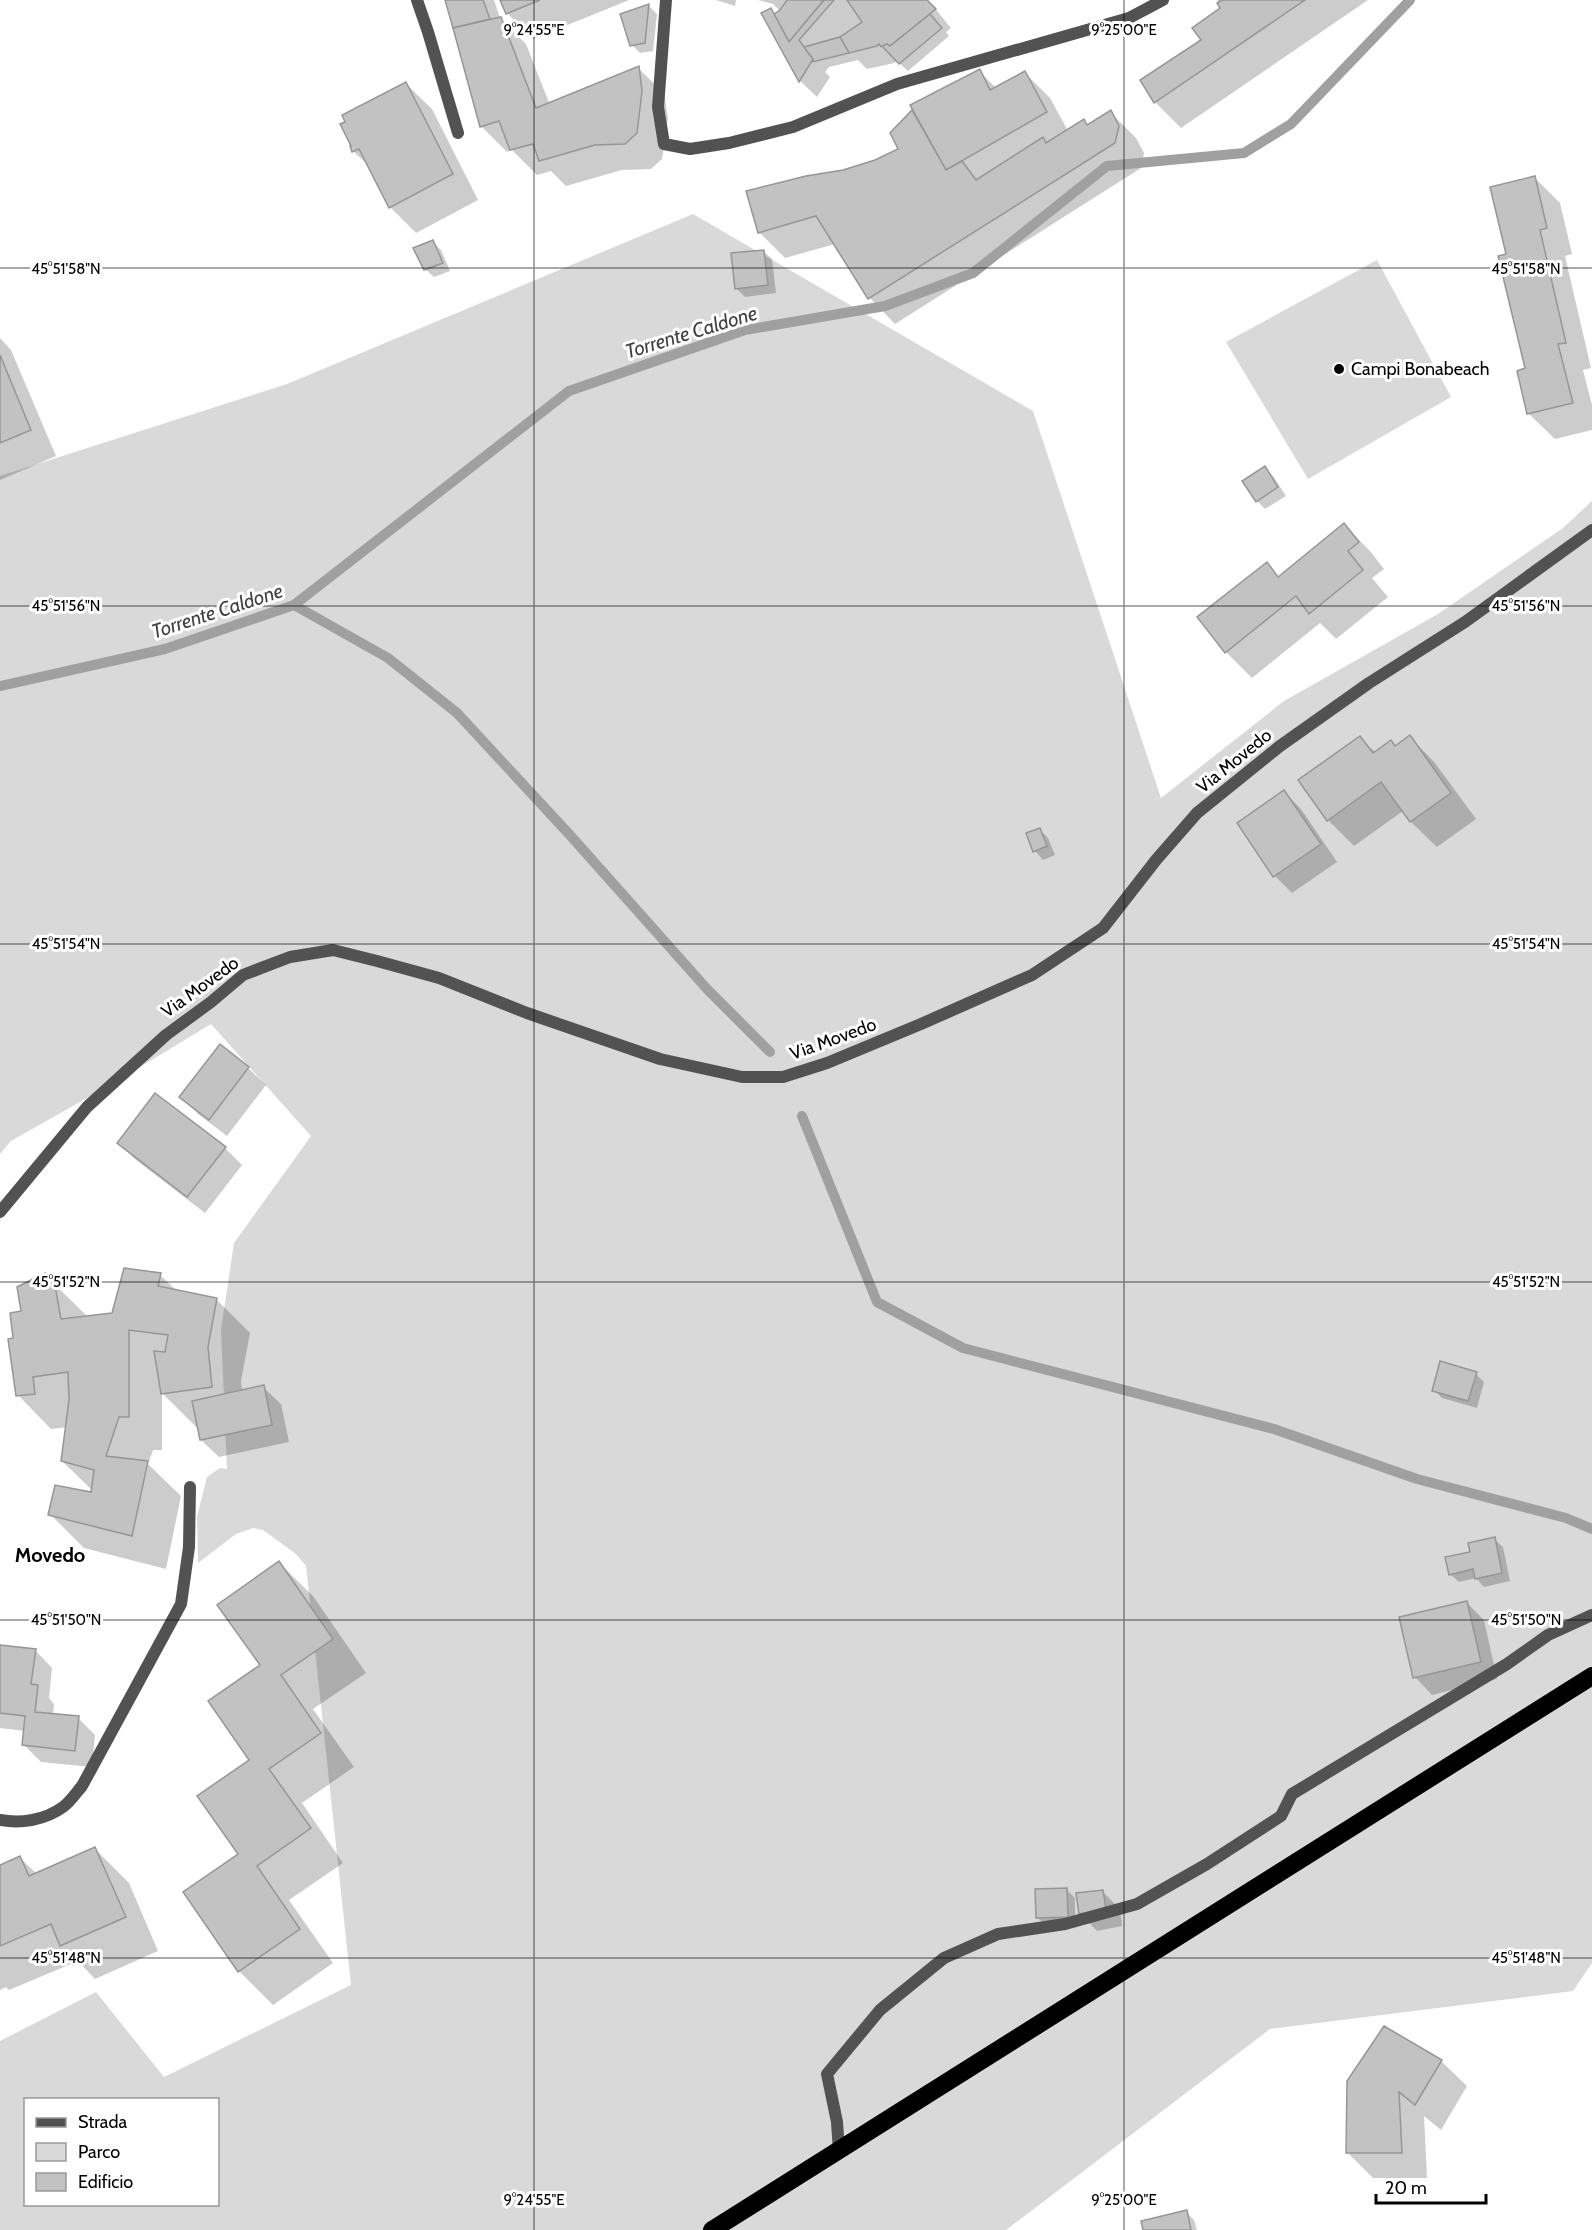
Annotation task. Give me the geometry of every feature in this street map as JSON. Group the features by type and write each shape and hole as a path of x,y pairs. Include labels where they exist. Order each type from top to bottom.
{"highway":[{"path":"712,2230 1592,1676"}],"street":[{"path":"417,0 458,133"},
{"path":"666,0 658,96 659,117 664,144 690,149 793,127 897,84 1129,18 1163,0"},
{"name":"Via Movedo","path":"0,1212 87,1107 166,1035 243,975 290,957 333,950 388,963 439,978 527,1013 660,1059 742,1077 783,1077 827,1063 921,1024 1032,975 1102,928 1197,813 1280,746 1369,683 1465,622 1592,530"},
{"path":"0,1820 31,1821 47,1816 64,1807 82,1786 181,1604 189,1547 190,1487"},
{"path":"839,2152 837,2122 827,2074 880,2010 945,1958 998,1934 1065,1924 1137,1904 1207,1864 1281,1816 1292,1794 1507,1664 1548,1635 1592,1614"}],"green space":[{"path":"693,214 1033,411 1161,798 1284,701 1438,614 1563,528 1592,501 1592,1963 1573,1991 1270,2029 1006,2230 0,2230 0,2041 96,1992 164,2077 351,1985 306,1566 296,1554 263,1530 253,1528 236,1534 198,1563 197,1517 207,1477 220,1468 227,1469 221,1330 234,1243 311,1136 211,1024 11,1141 0,1154 0,476 287,384"},
{"name":"Campi Bonabeach","path":"1377,260 1451,397 1308,479 1226,342"}],"building":[{"path":"445,0 483,0 490,19 453,28"},
{"path":"500,0 540,0 506,14"},
{"path":"787,0 824,0 789,42 774,14"},
{"path":"824,0 834,0 799,40 813,59 799,82 761,13 771,8 789,42"},
{"path":"847,0 927,0 936,9 890,46 887,44 881,47 879,44 849,53 840,37 862,22"},
{"path":"1222,0 1305,0 1154,103 1140,80 1201,40 1192,28 1220,8 1217,3"},
{"path":"649,4 645,43 630,46 620,14"},
{"path":"930,14 942,28 899,64 882,46 887,44 890,46"},
{"path":"501,17 536,108 639,66 642,91 637,133 625,144 595,145 539,161 533,144 510,150 499,121 480,127 453,28"},
{"path":"840,37 849,53 812,62 813,59 804,47"},
{"path":"980,69 990,90 1025,71 1047,112 946,170 910,105"},
{"path":"406,82 453,174 389,208 359,149 352,152 340,124 345,122 342,115"},
{"path":"912,110 946,170 962,161 976,180 1043,137 1046,143 1084,119 1087,125 1111,110 1119,126 1115,143 868,299 816,216 758,233 746,191 806,176 843,170 875,160 898,149 890,133"},
{"path":"1535,176 1547,228 1540,230 1566,343 1558,344 1573,403 1527,414 1517,371 1525,368 1498,256 1506,254 1490,187"},
{"path":"433,240 443,263 424,270 413,248"},
{"path":"764,250 768,285 735,289 731,253"},
{"path":"0,355 31,430 0,443"},
{"path":"1265,466 1278,487 1256,502 1242,481"},
{"path":"1344,523 1359,542 1348,551 1363,570 1309,614 1296,596 1225,653 1197,617 1267,562 1278,577"},
{"path":"1410,735 1451,793 1410,822 1381,782 1327,821 1298,780 1360,736 1373,753 1391,740 1395,746"},
{"path":"1284,790 1321,844 1273,877 1237,823"},
{"path":"1040,828 1047,846 1033,852 1026,833"},
{"path":"220,1044 249,1067 209,1120 179,1097"},
{"path":"155,1093 226,1147 187,1197 117,1143"},
{"path":"124,1268 161,1273 158,1286 217,1298 208,1347 212,1387 161,1394 154,1351 165,1352 168,1335 129,1330 129,1417 119,1417 106,1456 148,1461 132,1536 48,1515 55,1485 91,1492 94,1470 61,1461 69,1400 68,1372 33,1377 35,1394 16,1396 8,1339 13,1338 10,1313 21,1311 17,1287 45,1273 48,1282 54,1280 61,1319 112,1313"},
{"path":"1440,1361 1477,1372 1468,1401 1432,1391"},
{"path":"264,1385 272,1425 200,1440 192,1401"},
{"path":"1495,1537 1502,1573 1475,1579 1473,1569 1449,1575 1445,1557 1470,1552 1468,1543"},
{"path":"279,1561 333,1639 281,1675 321,1733 269,1769 311,1828 257,1866 300,1929 238,1972 183,1892 238,1854 197,1796 249,1760 208,1701 260,1665 217,1605"},
{"path":"1467,1601 1481,1662 1413,1678 1399,1617"},
{"path":"0,1645 36,1649 31,1684 38,1685 35,1712 79,1716 75,1751 22,1745 25,1716 0,1713"},
{"path":"95,1847 126,1917 60,1946 51,1924 0,1946 0,1865 20,1856 29,1876"},
{"path":"1067,1888 1068,1917 1036,1918 1035,1889"},
{"path":"1103,1890 1106,1909 1079,1914 1076,1893"},
{"path":"1384,2026 1442,2060 1415,2105 1399,2092 1402,2153 1346,2153 1347,2081"},
{"path":"1187,2210 1191,2230 1143,2230 1141,2221"}],"waterway":[{"name":"Torrente Caldone","path":"0,686 165,649 294,605 569,391 745,330 885,306 973,273 1107,166 1244,153 1291,124 1410,0"},
{"path":"294,605 388,658 457,713 707,989 770,1052"},
{"path":"802,1116 877,1302 963,1348 1274,1429 1417,1479 1566,1518 1592,1529"}],"place":[{"name":"Campi Bonabeach","path":"1339,369"}],"district":[{"name":"Movedo","path":"50,1555"}]}
